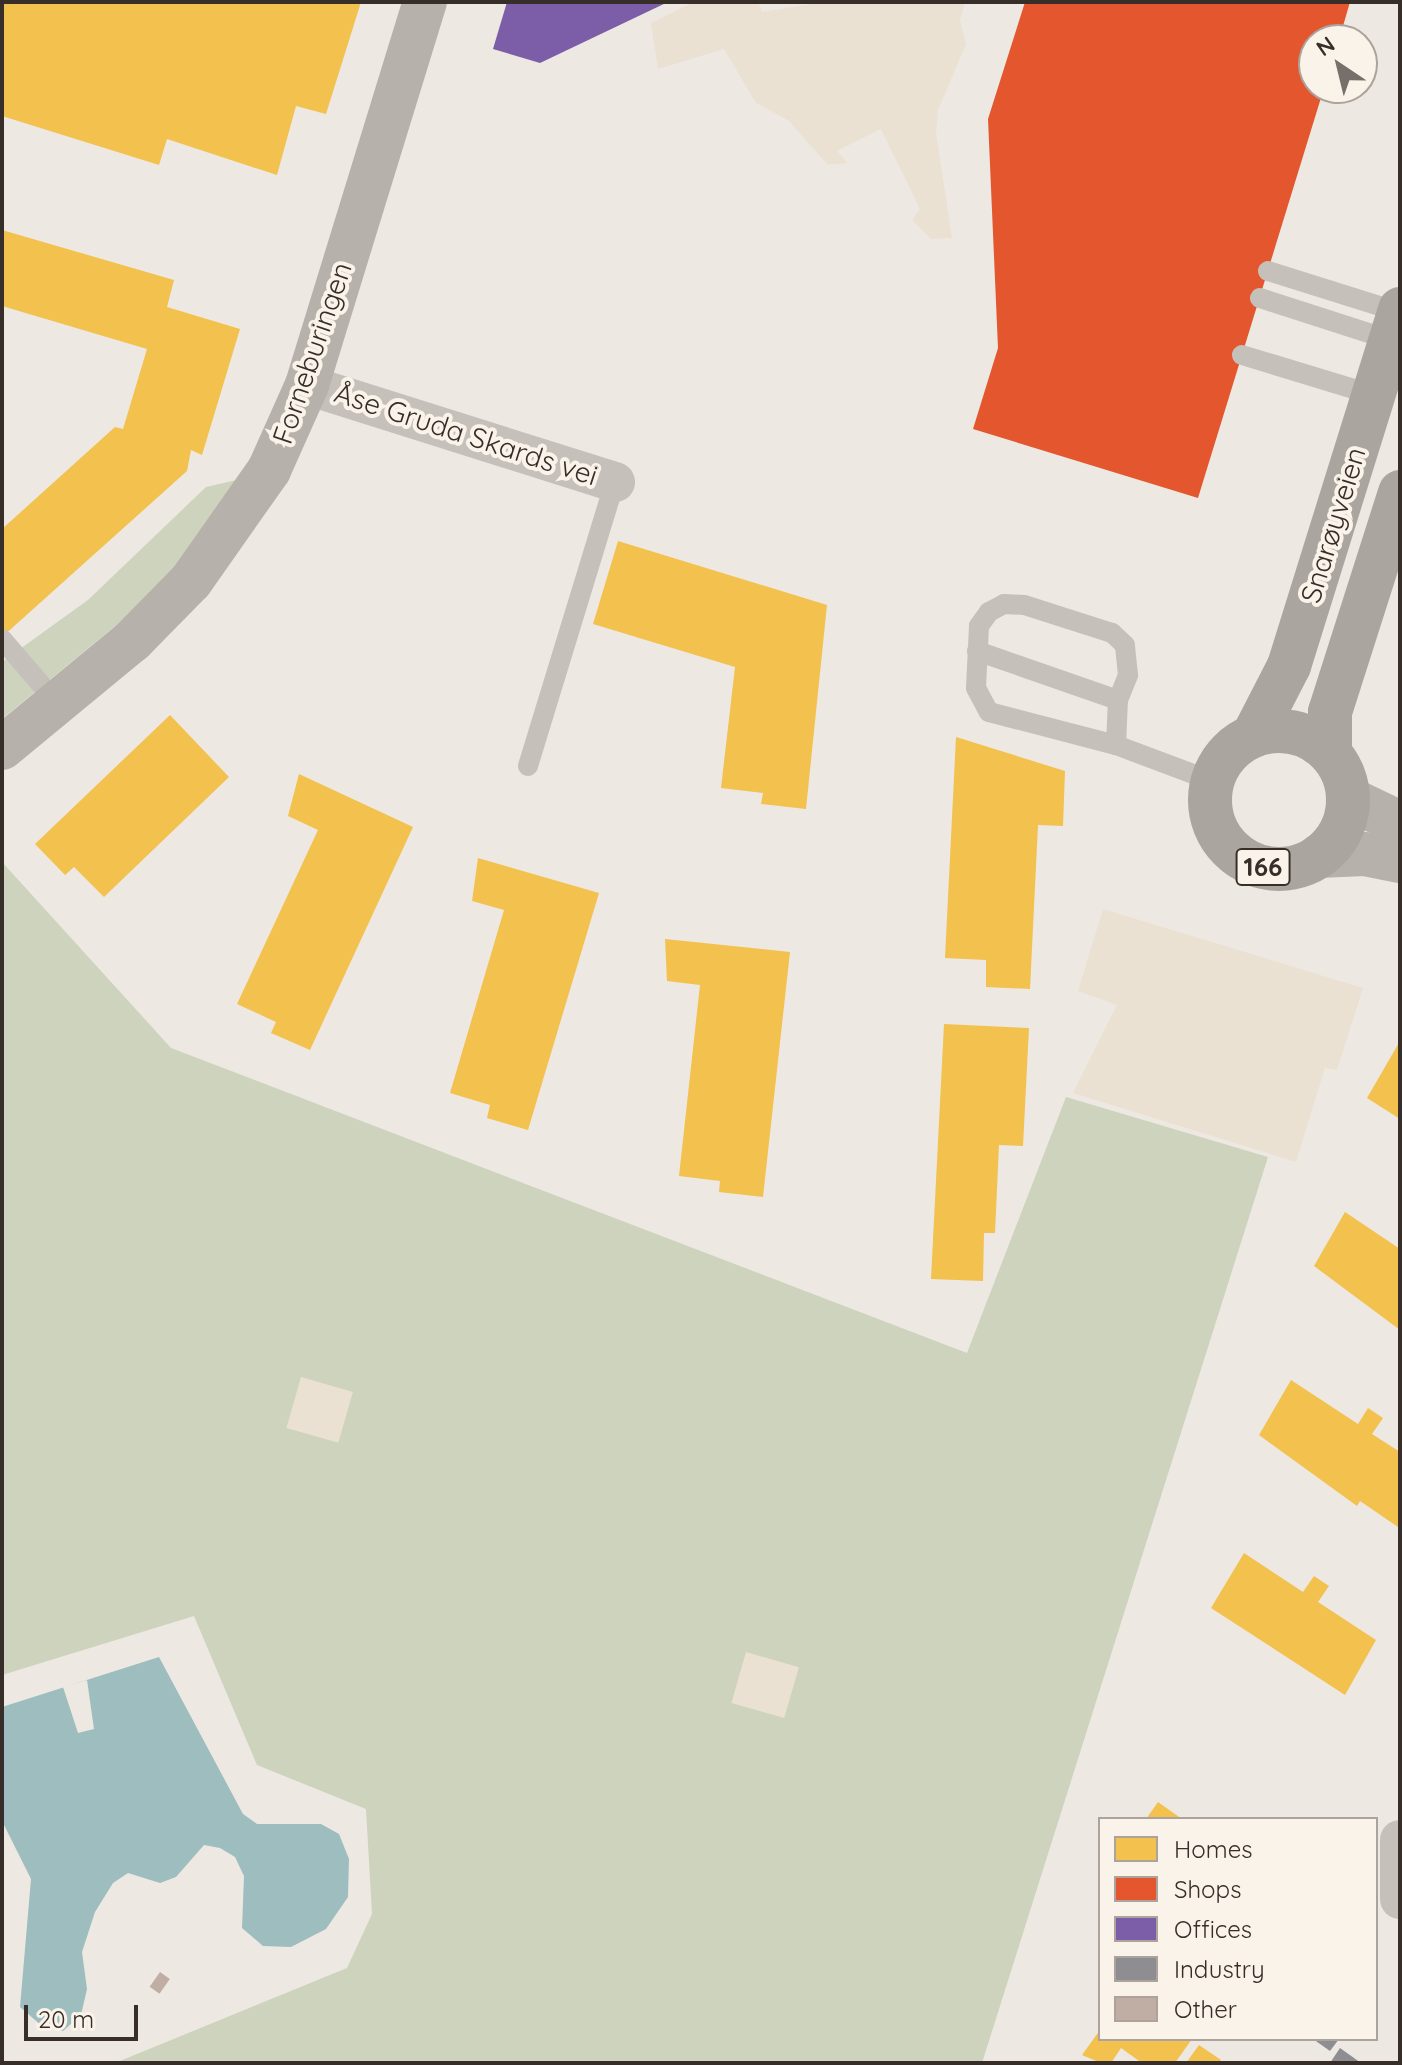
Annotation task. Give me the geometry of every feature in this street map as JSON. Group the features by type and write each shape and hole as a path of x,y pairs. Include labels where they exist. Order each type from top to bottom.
{"main road":[{"name":"Snarøyveien","path":"1253,736 1289,666 1396,320"},
{"name":"Snarøyveien","path":"1330,753 1330,712 1400,492"},
{"path":"1212,781 1227,754 1253,736 1294,733 1330,753 1339,767 1348,798"},
{"name":"166","path":"1212,781 1215,827 1245,860 1291,868 1319,856 1343,824 1348,798"}],"street":[{"name":"Forneburingen","path":"2,748 132,641 191,581 229,533 269,470 307,385 425,2"},
{"name":"Åse Gruda Skards vei","path":"307,385 615,482"},
{"path":"1348,798 1400,823"},
{"path":"1319,856 1364,854 1400,861"},
{"path":"1400,1840 1400,1899"}],"lane":[{"path":"1268,271 1396,320"},
{"path":"1260,298 1396,320"},
{"path":"1242,355 1374,395"},
{"name":"Åse Gruda Skards vei","path":"528,766 615,482"},
{"path":"1116,745 1118,700 1129,655 1112,633 1004,604 989,612 979,626 976,688 989,712 1116,745 1212,781"},
{"path":"2,639 57,703"},
{"path":"977,651 1118,700"}],"green space":[{"path":"241,479 192,550 121,621 2,719 2,662 88,600 206,487"},
{"path":"2,862 171,1048 967,1353 1066,1097 1268,1157 982,2063 115,2063 347,1968 372,1914 366,1809 257,1765 194,1616 2,1675"}],"shaded area":[{"path":"693,2 758,2 762,12 824,2 965,2 960,20 966,44 938,110 936,133 952,238 931,239 912,220 920,209 881,129 837,151 847,163 828,165 788,120 756,103 724,49 658,69 651,23"},
{"path":"1103,909 1363,988 1337,1070 1325,1068 1296,1162 1073,1093 1117,1005 1078,991"},
{"path":"301,1377 353,1392 338,1443 286,1428"},
{"path":"746,1652 799,1667 784,1718 731,1703"}],"water":[{"path":"159,1657 243,1814 257,1824 321,1824 339,1834 349,1859 348,1897 326,1929 291,1947 263,1946 242,1928 244,1876 235,1857 220,1848 204,1845 176,1877 160,1883 128,1873 113,1883 95,1912 82,1952 87,1989 81,2015 63,2031 42,2026 20,2007 31,1879 2,1821 2,1707"}],"pier":[{"path":"87,1680 94,1729 78,1733 63,1687"}],"building: Homes":[{"path":"2,2 361,2 326,114 296,106 277,175 167,139 159,165 2,116"},
{"path":"2,230 174,280 167,307 240,329 202,455 191,450 187,471 2,637 2,529 115,427 123,429 147,349 2,306"},
{"path":"618,541 827,605 806,809 761,804 763,793 721,788 735,667 593,624"},
{"path":"170,715 229,777 104,897 74,867 65,875 35,844"},
{"path":"956,737 1065,771 1063,826 1038,825 1030,989 986,987 986,960 945,958"},
{"path":"299,774 413,827 310,1050 271,1033 276,1022 237,1004 318,830 288,816"},
{"path":"478,858 599,893 528,1130 487,1118 490,1105 450,1093 504,910 472,901"},
{"path":"665,939 790,952 763,1197 719,1192 720,1181 679,1176 700,985 667,981"},
{"path":"944,1024 1029,1028 1023,1146 999,1145 995,1233 984,1233 983,1281 931,1279"},
{"path":"1400,1041 1400,1119 1367,1098"},
{"path":"1345,1212 1400,1249 1400,1330 1314,1266"},
{"path":"1291,1380 1358,1424 1368,1408 1383,1418 1372,1434 1400,1452 1398,1527 1360,1501 1357,1506 1259,1435"},
{"path":"1244,1553 1303,1592 1314,1576 1329,1586 1318,1602 1376,1640 1345,1695 1211,1608"},
{"path":"1158,1802 1179,1817 1147,1817"},
{"path":"1098,2033 1098,2041 1191,2041 1175,2063 1142,2063 1121,2048 1111,2063 1101,2063 1082,2055"},
{"path":"1199,2045 1221,2060 1219,2063 1186,2063"}],"building: Shops":[{"path":"1025,2 1350,2 1344,24 1298,24 1298,104 1319,104 1198,498 973,429 998,348 988,119"}],"building: Offices":[{"path":"507,2 668,2 540,63 493,49"}],"building: Industry":[{"path":"1316,2041 1338,2041 1330,2051"},
{"path":"1340,2048 1361,2063 1330,2063"}],"building: Other":[{"path":"160,1972 170,1979 160,1994 150,1987"}]}
